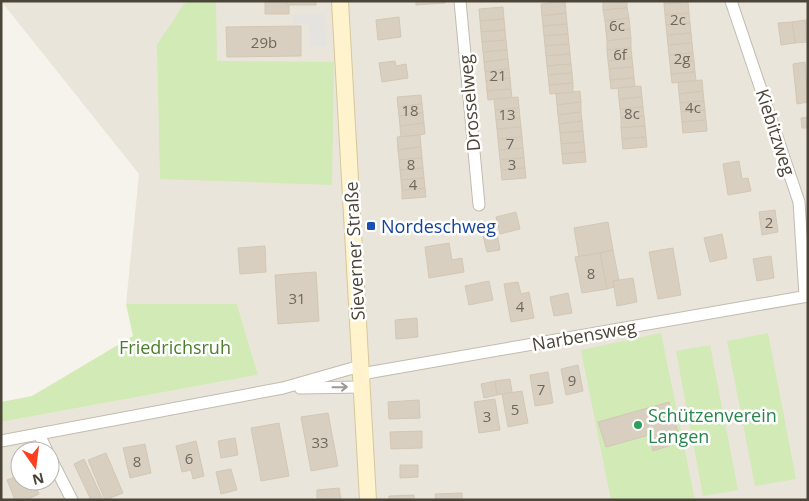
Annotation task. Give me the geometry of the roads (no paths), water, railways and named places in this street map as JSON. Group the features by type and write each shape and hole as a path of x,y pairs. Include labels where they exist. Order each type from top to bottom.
{"main road":[{"name":"Sieverner Straße","path":"340,1 368,500"}],"street":[{"name":"Drosselweg","path":"460,1 479,206"},
{"name":"Kiebitzweg","path":"731,1 799,202 806,296"},
{"name":"Narbensweg","path":"361,375 806,296"},
{"path":"283,388 361,375"},
{"path":"1,441 361,375"},
{"path":"39,434 42,441"},
{"path":"60,477 72,500"}],"place":[{"name":"Nordeschweg","path":"371,226"},
{"name":"Schützenverein Langen","path":"638,425"}],"park label":[{"name":"Friedrichsruh","path":"175,347"}]}
